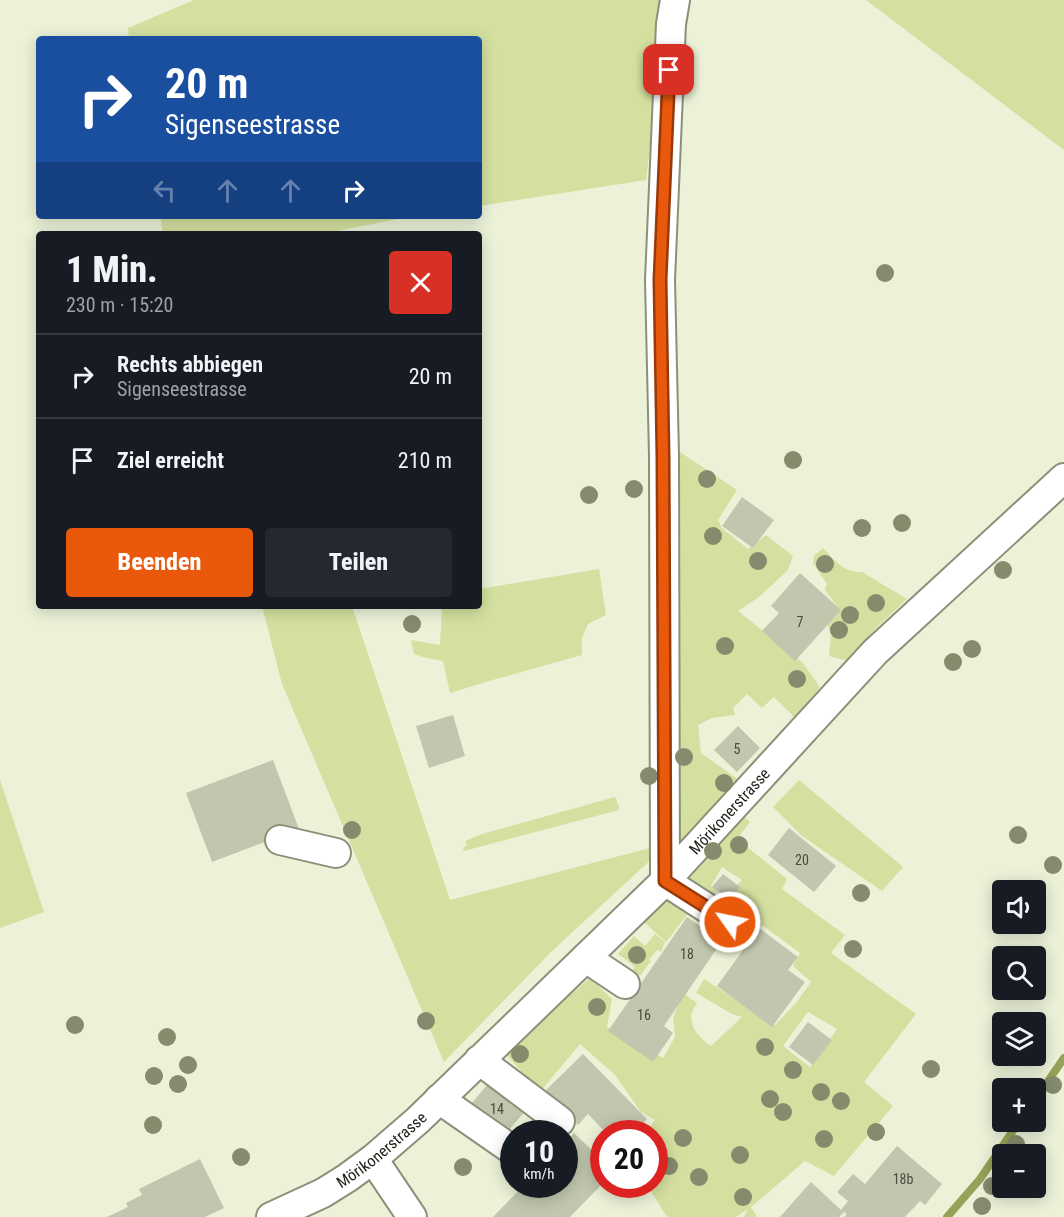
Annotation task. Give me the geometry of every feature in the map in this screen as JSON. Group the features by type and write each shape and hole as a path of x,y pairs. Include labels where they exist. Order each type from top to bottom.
{"street":[{"path":"675,0 671,24 660,280 664,468 665,881 730,922"},
{"name":"Mörikonerstrasse","path":"271,1217 323,1193 347,1178 373,1159 439,1099 665,881 875,652 1064,478"},
{"path":"280,840 336,853"},
{"path":"586,957 625,984"},
{"path":"479,1060 559,1120"},
{"path":"439,1099 500,1141"},
{"path":"373,1159 412,1217"}],"green space":[{"path":"194,0 668,0 646,180 482,206 482,36 129,36 128,28"},
{"path":"866,0 1064,0 1064,150"},
{"path":"160,219 398,219 337,231 162,231"},
{"path":"668,444 737,490 718,520 722,528 748,549 766,535 793,556 788,570 759,597 738,611 803,663 820,687 795,718 774,697 762,708 747,694 733,708 735,715 712,718 698,725 701,753 739,780 678,847"},
{"path":"823,548 845,568 862,572 907,599 875,629 848,661 829,656 831,636 827,622 837,606 825,590 827,584 813,563 814,556"},
{"path":"599,569 606,615 588,624 582,638 582,655 450,693 443,661 414,654 411,640 440,645 442,609 482,609 482,588"},
{"path":"263,609 353,609 450,900 669,843 551,952 444,1062 282,684"},
{"path":"0,780 44,912 0,928"},
{"path":"799,780 903,867 882,891 802,836 773,807"},
{"path":"615,797 619,810 464,851 463,848 467,845 465,841 482,834"},
{"path":"739,812 750,822 737,839 787,879 782,889 845,935 831,953 916,1014 864,1082 893,1106 834,1176 805,1161 751,1207 757,1217 744,1217 748,1209 736,1217 667,1217 655,1198 668,1198 668,1120 655,1120 641,1112 615,1075 580,1044 540,1092 504,1052 590,978 612,999 607,1027 663,1058 675,1037 673,1018 683,993 697,1003 691,1017 693,1027 699,1036 711,1046 742,1017 732,1014 696,993 704,979 775,1025 796,1003 811,982 793,966 800,953 762,925 758,929 738,914 739,907 727,897 742,880 722,867 711,886 717,890 710,898 682,876","holes":["808,1012 837,1029 810,1067 783,1046"]},
{"path":"669,895 690,911 666,942 643,921"},
{"path":"655,934 665,942 661,952 657,950 640,976 632,971 635,967 618,954 634,936 645,946"}],"building":[{"path":"742,497 774,520 753,548 722,526"},
{"path":"800,573 841,610 795,661 762,631 779,613 771,606"},
{"path":"453,715 465,756 429,768 416,726"},
{"path":"738,726 760,748 737,772 714,750"},
{"path":"273,760 299,829 212,862 186,793"},
{"path":"789,828 836,866 814,892 768,855"},
{"path":"723,874 740,887 730,900 712,887"},
{"path":"687,917 722,941 664,1026 673,1033 653,1062 608,1031"},
{"path":"759,928 798,957 788,970 805,982 772,1027 717,986"},
{"path":"808,1022 832,1040 813,1065 789,1047"},
{"path":"583,1054 647,1119 594,1120 588,1114 578,1125 578,1120 573,1120 545,1091"},
{"path":"493,1078 528,1108 518,1120 500,1120 500,1140 466,1110"},
{"path":"578,1137 590,1148 590,1196 570,1217 493,1217 511,1198 578,1198"},
{"path":"897,1146 942,1184 925,1205 920,1201 905,1217 844,1217 847,1214 844,1212 839,1217 780,1217 811,1182 841,1210 848,1201 837,1192 853,1174 865,1184"},
{"path":"200,1159 224,1208 205,1217 107,1217 128,1207 126,1203 142,1195 139,1189"}],"waterway":[{"path":"1046,1084 1064,1058"},
{"path":"947,1217 980,1179 1012,1132"}],"route":[{"path":"669,70 660,280 665,881 730,922"}]}
